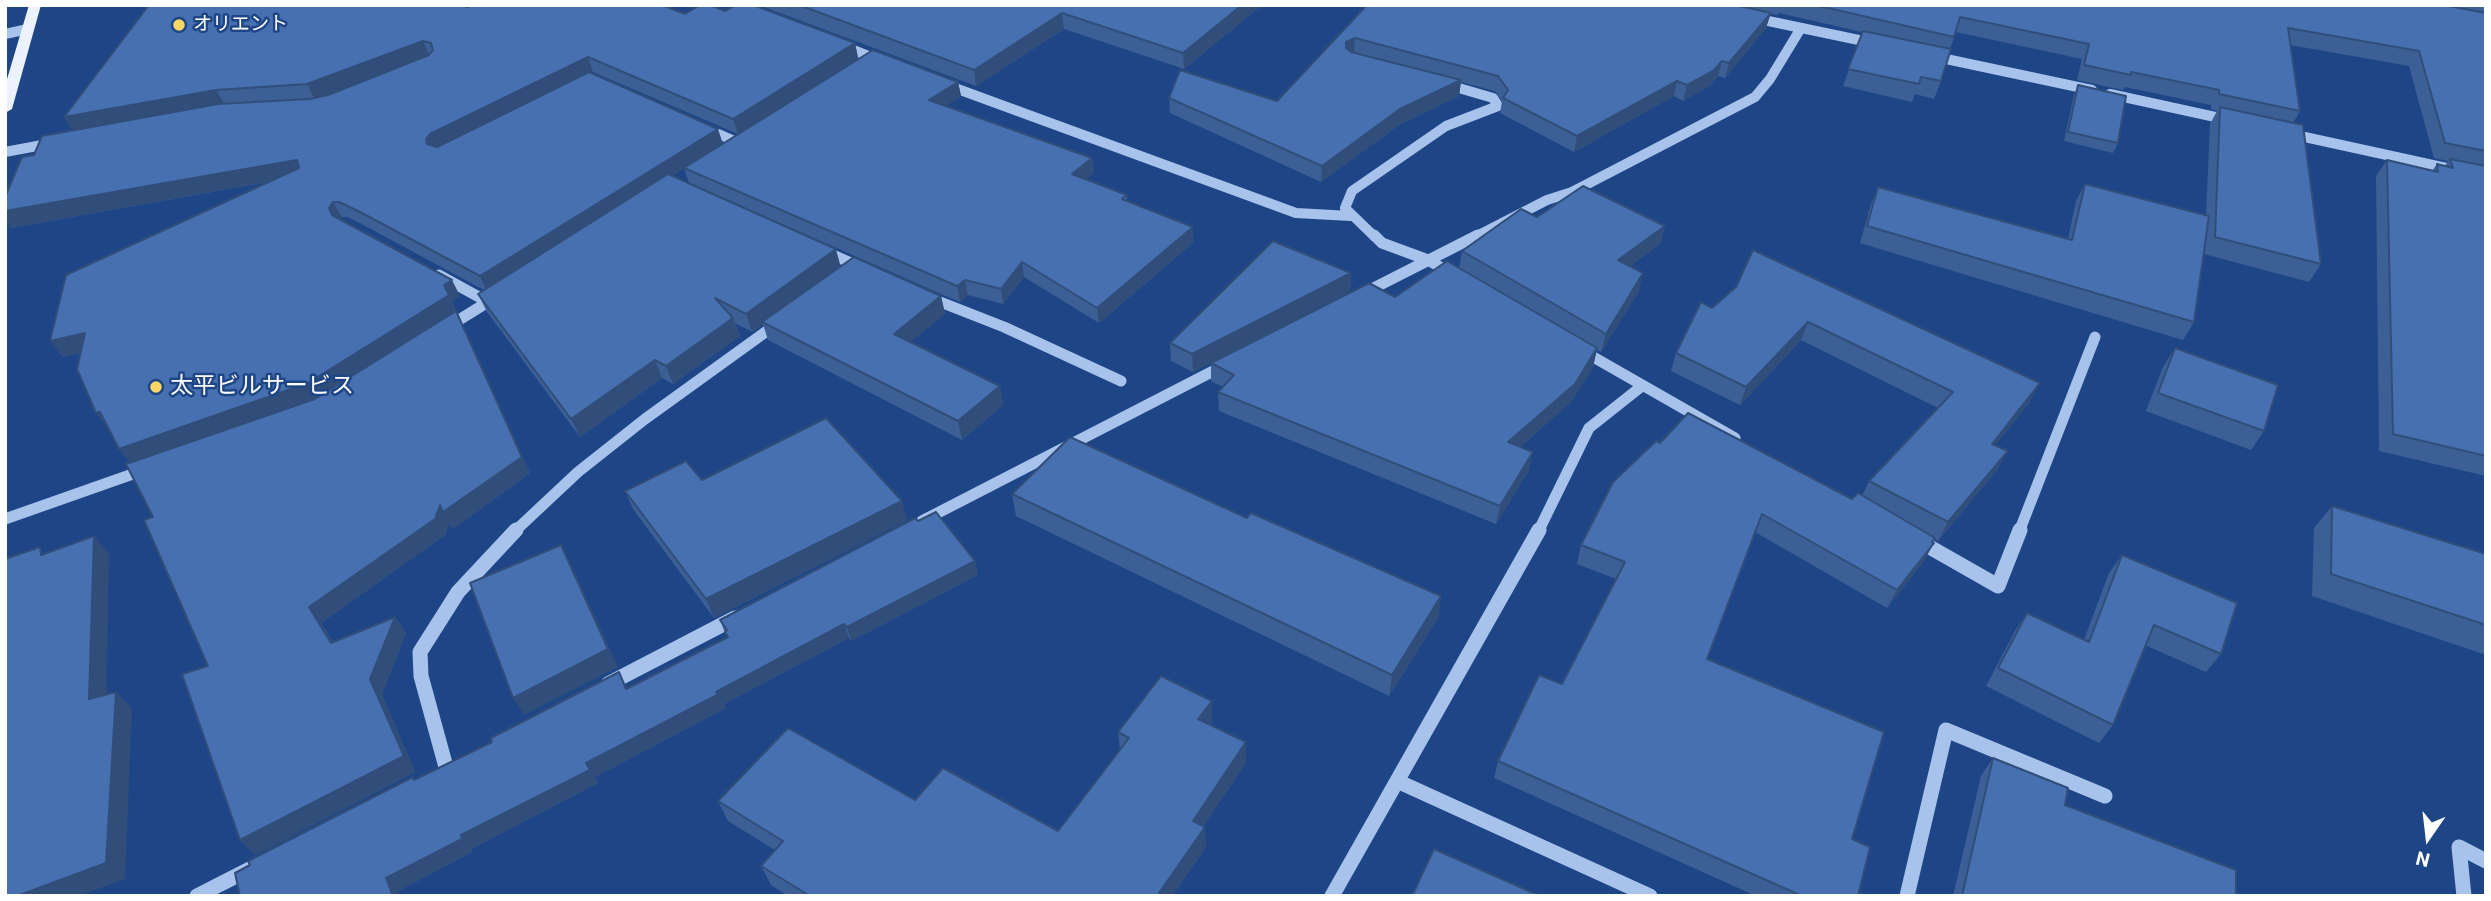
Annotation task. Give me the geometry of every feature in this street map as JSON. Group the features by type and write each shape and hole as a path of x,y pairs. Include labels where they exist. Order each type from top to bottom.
{"main road":[{"path":"5,108 36,5"}],"street":[{"path":"1749,16 1882,45"},
{"path":"1354,299 1547,200 1584,186 1755,97 1770,79 1801,28"},
{"path":"5,34 28,29"},
{"path":"836,43 886,62"},
{"path":"1923,54 2237,122"},
{"path":"862,65 873,57"},
{"path":"937,81 1296,213 1352,216"},
{"path":"1438,82 1493,98 1498,106 1446,127 1364,181 1352,191 1345,208 1382,243 1428,260 1464,281"},
{"path":"703,127 739,143"},
{"path":"2276,131 2460,171"},
{"path":"728,150 750,136"},
{"path":"5,152 70,140"},
{"path":"808,244 858,270"},
{"path":"428,270 488,302"},
{"path":"433,337 511,287"},
{"path":"920,294 1004,327 1121,381"},
{"path":"458,761 440,770 421,676 420,652 458,592 505,541 578,472 645,419 790,314"},
{"path":"1903,532 1998,586 2095,337"},
{"path":"1571,344 1749,446"},
{"path":"906,530 1229,363"},
{"path":"1332,896 1540,528 1589,428 1643,386"},
{"path":"5,519 164,463"},
{"path":"595,690 744,613"},
{"path":"1908,896 1946,730 2105,796"},
{"path":"1397,781 1650,896"},
{"path":"2464,896 2459,847 2486,861"},
{"path":"197,896 256,865"}],"building":[{"path":"149,5 662,5 685,14 700,5 710,5 725,11 736,5 753,5 855,43 733,119 588,57 430,134 426,139 427,144 437,147 589,72 718,129 480,276 360,212 333,202 329,208 332,215 452,280 444,285 449,295 308,383 119,449 100,412 96,413 77,369 85,333 50,341 66,275 299,168 297,160 5,211 5,197 22,157 34,155 42,136 218,104 310,99 328,95 429,55 433,50 431,43 423,41 307,84 216,90 64,117"},
{"path":"799,5 1242,5 1183,53 1062,13 974,70"},
{"path":"1367,5 1735,5 1771,13 1729,63 1722,61 1713,71 1687,85 1677,81 1577,136 1503,98 1508,90 1498,76 1355,38 1346,42 1346,48 1351,52 1461,80 1400,109 1322,166 1169,98 1180,70 1277,101"},
{"path":"1815,5 2443,5 2486,13 2486,151 2445,143 2419,51 2288,28 2300,111 2219,94 2219,90 2084,65 2089,44 1960,17 1954,37"},
{"path":"1863,31 1951,49 1941,81 1921,77 1919,84 1848,69"},
{"path":"873,50 958,82 929,100 1092,158 1072,174 1127,195 1122,199 1193,227 1097,308 1022,262 1001,289 965,280 957,286 684,168"},
{"path":"2078,85 2126,96 2118,143 2068,132"},
{"path":"2220,107 2303,125 2321,264 2215,237"},
{"path":"2450,159 2486,166 2486,456 2393,434 2387,160 2438,172 2437,164 2453,168"},
{"path":"668,174 836,249 746,314 715,298 733,318 666,366 655,360 571,419 478,294"},
{"path":"2085,184 2209,216 2194,322 1867,226 1878,187 2072,240"},
{"path":"1583,186 1665,226 1618,260 1643,273 1606,334 1462,251 1521,209 1537,217"},
{"path":"1273,241 1351,273 1192,354 1170,343"},
{"path":"1753,250 2040,383 1992,444 2008,451 1948,522 1869,481 1953,392 1808,322 1746,387 1676,353 1701,302 1712,308 1736,287"},
{"path":"854,257 941,296 894,334 1000,386 958,421 762,322"},
{"path":"1447,261 1597,348 1575,384 1508,442 1533,452 1500,506 1218,392 1234,375 1211,363 1369,283 1395,297"},
{"path":"456,311 522,457 443,512 440,505 435,519 309,607 331,643 395,617 370,679 404,756 240,840 182,674 208,666 144,520 153,517 126,464 315,399"},
{"path":"2175,348 2278,385 2264,431 2158,393"},
{"path":"1688,413 1852,499 1858,493 1935,538 1932,542 1934,543 1897,590 1762,514 1707,659 1884,732 1852,839 1870,847 1858,896 1802,896 1498,761 1539,675 1562,684 1625,562 1581,545 1613,482 1656,441 1660,443"},
{"path":"826,418 902,501 706,599 625,491 686,461 702,480"},
{"path":"1070,437 1247,518 1251,513 1441,596 1392,675 1012,494"},
{"path":"2332,506 2486,554 2486,625 2331,574"},
{"path":"936,512 975,561 847,627 844,624 716,692 719,694 586,763 590,770 461,835 462,839 386,878 393,896 240,896 235,873 250,865 248,861 413,777 414,780 492,742 491,738 619,672 626,689 728,637 720,620 915,518 918,521"},
{"path":"94,536 89,699 116,692 106,863 17,896 5,896 5,559 40,547 41,555"},
{"path":"561,545 608,649 513,698 470,583"},
{"path":"2122,555 2237,603 2221,654 2154,625 2113,725 1998,668 2027,613 2089,642"},
{"path":"1161,676 1212,701 1198,719 1246,742 1193,821 1205,827 1157,896 810,896 761,866 783,841 718,801 788,728 915,800 943,768 1058,831 1129,738 1118,732"},
{"path":"1993,758 2068,788 2065,805 2236,870 2236,896 1962,896"},
{"path":"1434,849 1540,896 1412,896"}],"place":[{"name":"オリエント","path":"179,25"},
{"name":"太平ビルサービス","path":"156,387"}]}
